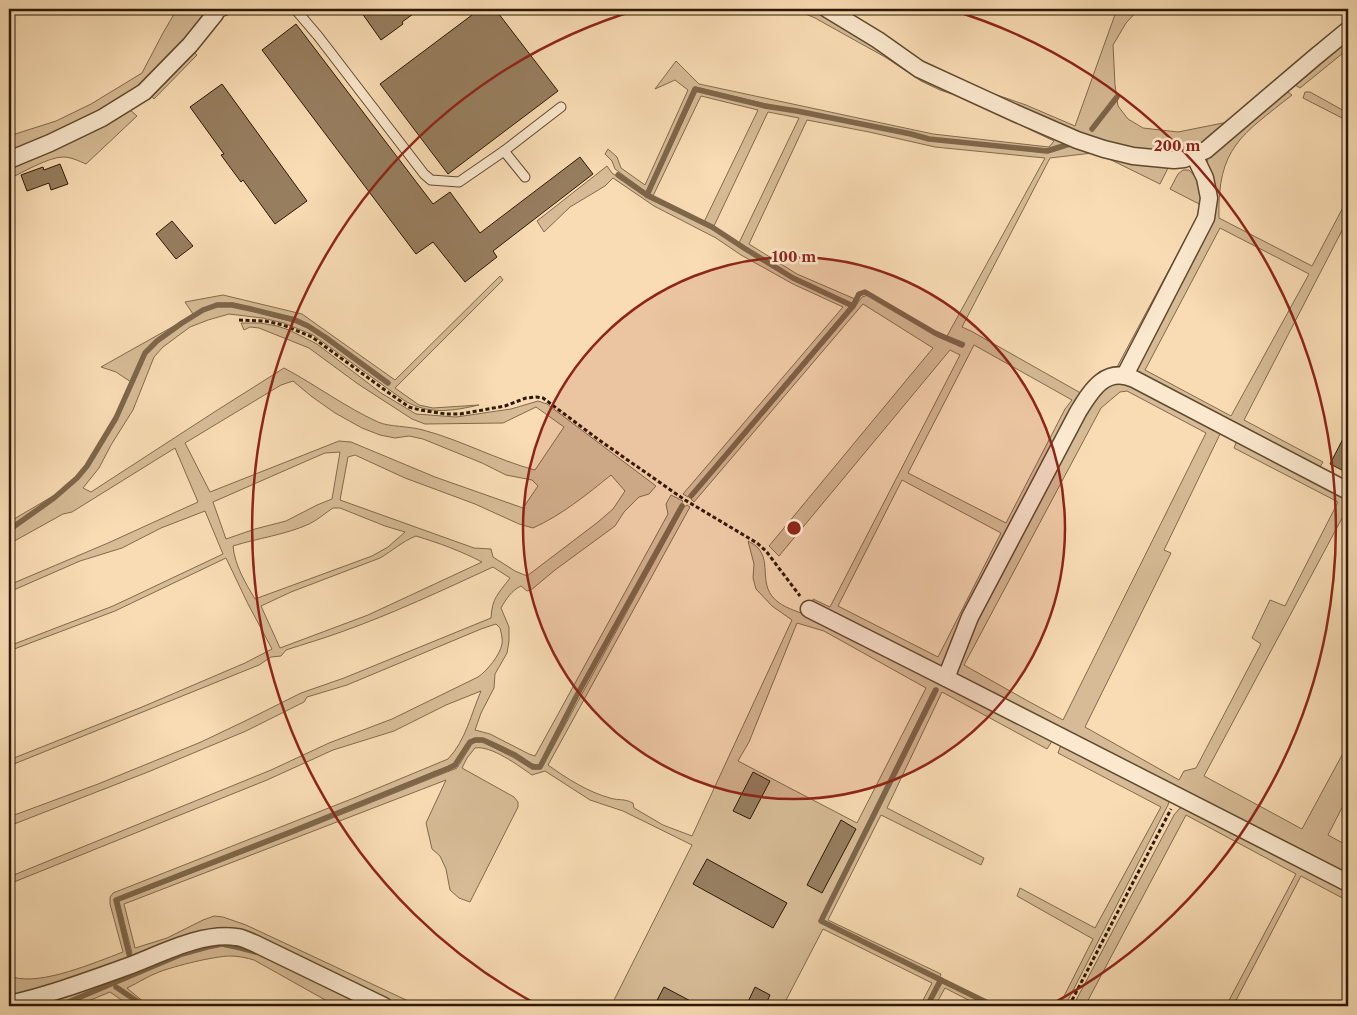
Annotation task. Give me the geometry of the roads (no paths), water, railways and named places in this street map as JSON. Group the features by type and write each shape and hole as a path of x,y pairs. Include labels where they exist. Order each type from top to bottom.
{"street":[{"path":"827,9 878,40 919,69 1015,114 1077,140 1104,149 1133,156 1174,160 1184,159 1206,150 1348,30"},
{"path":"9,160 102,118 144,92 220,11"},
{"path":"1125,375 1206,218 1209,198 1205,178 1194,155"},
{"path":"946,678 970,617 1078,412 1097,385 1108,378 1125,375 1348,491"},
{"path":"809,609 1348,883"},
{"path":"9,1004 58,991 178,946 202,939 236,937 254,943 384,1006"}],"lane":[{"path":"295,9 424,174 431,180 459,182 504,151 561,107"},
{"path":"504,151 525,177"}],"waterway":[{"path":"647,195 695,89 765,106 929,139 1047,151 1073,143"},
{"path":"1092,129 1117,97"},
{"path":"618,175 647,195 712,227 793,278 853,306 691,496"},
{"path":"853,306 859,294 865,292 935,333 962,345"},
{"path":"9,530 54,498 77,478 87,466 116,418 145,353 157,341 203,310 217,305 232,305 295,320 325,337 388,383"},
{"path":"129,954 116,900 449,768 455,765 470,742 475,740 483,740 515,755 533,767 540,767 576,697 682,506"},
{"path":"936,690 821,921 941,980"},
{"path":"59,1006 182,954 207,947 222,944 256,952"},
{"path":"927,1006 941,980 994,1006"},
{"path":"116,987 144,1006"}]}
